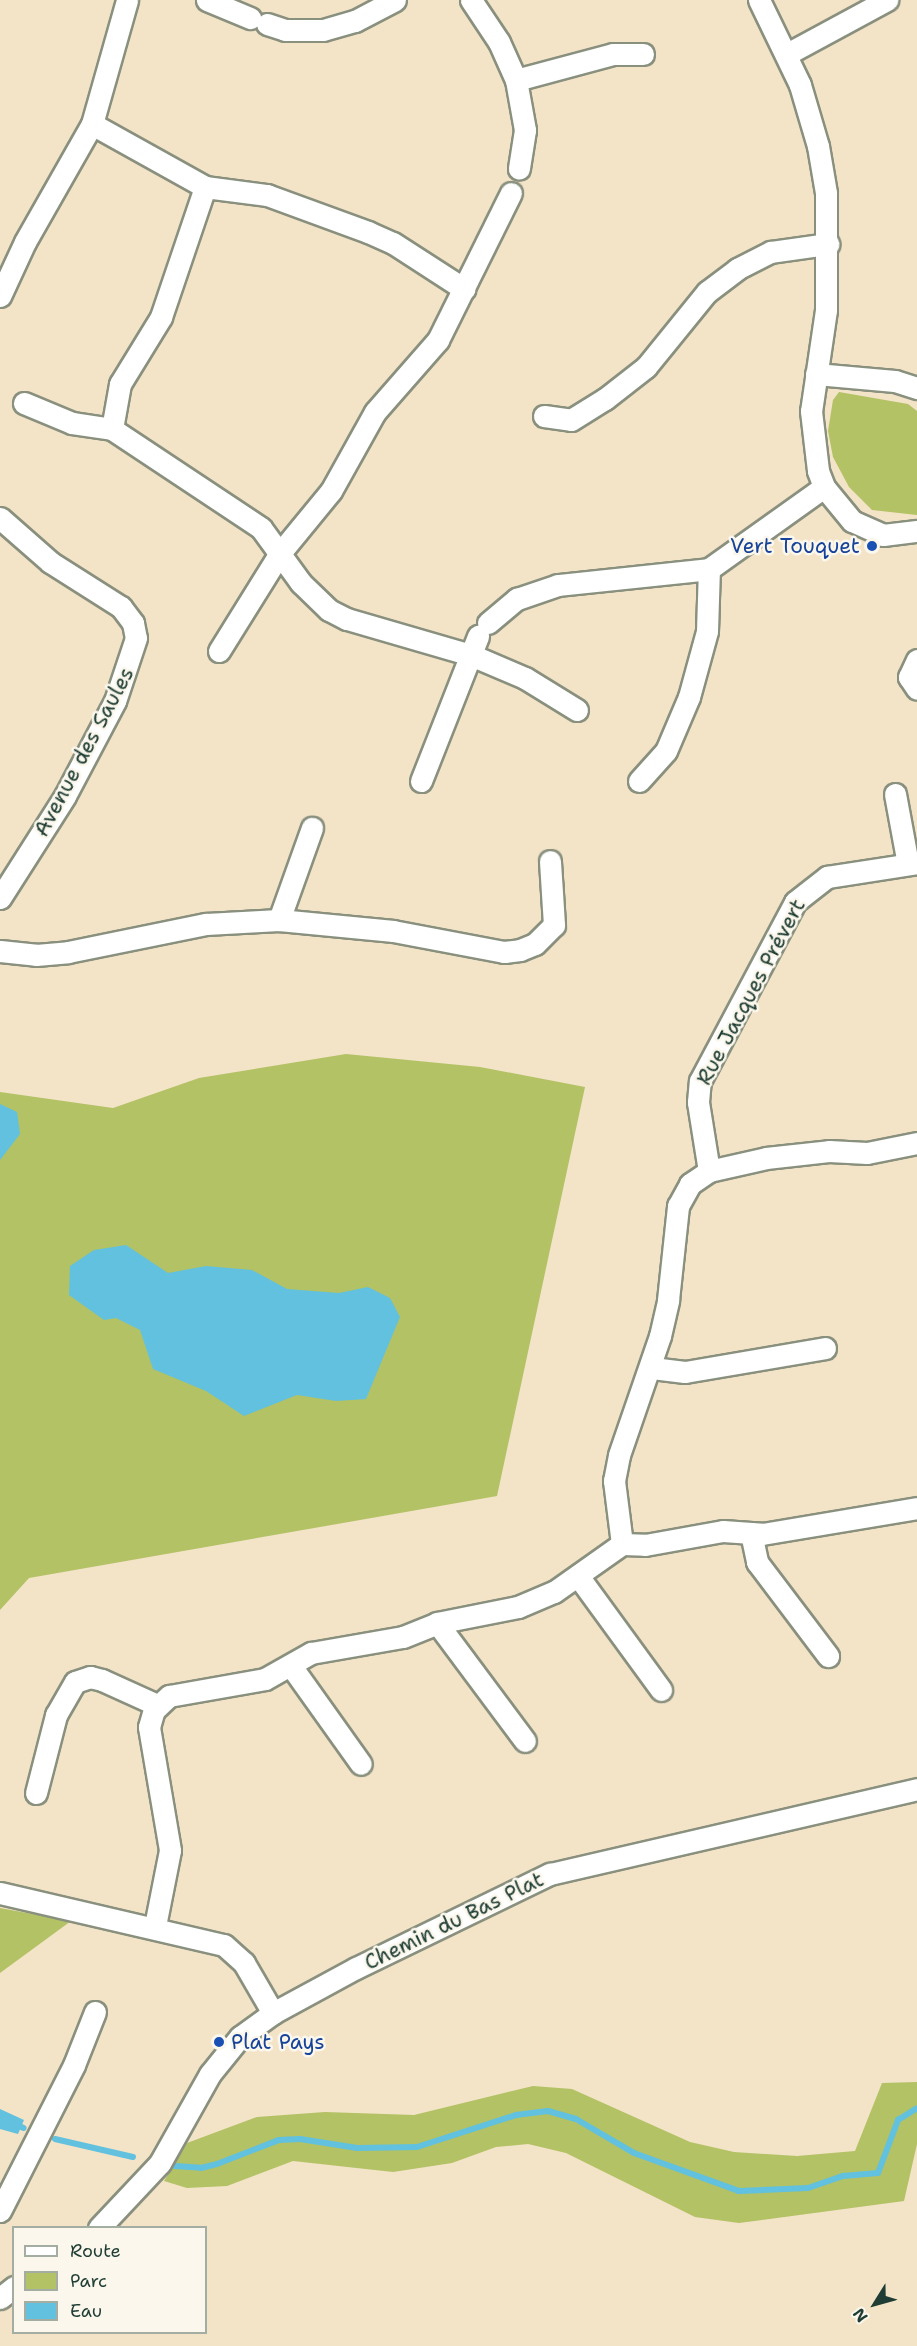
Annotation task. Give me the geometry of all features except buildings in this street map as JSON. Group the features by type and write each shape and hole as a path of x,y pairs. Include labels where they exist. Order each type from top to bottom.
{"street":[{"path":"0,296 25,242 92,124 127,0"},
{"path":"207,0 285,30 323,30 355,21 395,0"},
{"path":"471,0 499,42 516,80 525,130 519,169"},
{"path":"759,0 787,54 818,146 828,244 826,310 811,411 812,446 824,487 852,521 868,531 883,535 917,531"},
{"path":"787,54 887,0"},
{"path":"516,80 613,54 643,54"},
{"path":"92,124 205,187 267,195 346,223 393,243 464,289"},
{"path":"112,429 120,384 160,317 205,187"},
{"path":"219,651 280,553 330,491 375,412 438,340 511,193"},
{"path":"544,416 571,420 605,399 646,367 707,292 737,269 771,252 828,244"},
{"path":"816,374 896,381 917,388"},
{"path":"24,403 72,423 112,429 261,528 301,584 329,609 347,619 479,638 525,678 577,710"},
{"path":"421,781 479,638 517,599 558,585 709,569 824,487"},
{"name":"Avenue des Saules","path":"0,518 50,562 121,606 133,622 136,638 115,701 65,796 0,898"},
{"path":"639,781 666,751 689,697 707,631 709,569"},
{"path":"917,660 909,677 917,689"},
{"name":"Rue Jacques Prévert","path":"709,1171 698,1102 700,1081 795,902 827,877 912,864 895,794"},
{"path":"279,920 312,828"},
{"path":"0,951 36,955 68,952 206,924 279,920 393,931 504,952 520,950 535,944 554,925 550,861"},
{"path":"621,1544 614,1481 619,1455 652,1368 668,1300 678,1206 690,1184 709,1171 766,1158 829,1151 867,1153 917,1143"},
{"path":"652,1368 685,1372 825,1348"},
{"path":"155,1926 170,1851 148,1727 158,1705 182,1692 265,1679 311,1653 403,1637 437,1623 518,1607 578,1576 621,1544 645,1545 723,1531 751,1533 917,1508"},
{"path":"751,1533 757,1562 828,1656"},
{"path":"578,1576 661,1690"},
{"path":"437,1623 525,1741"},
{"path":"291,1666 361,1764"},
{"path":"36,1793 56,1715 75,1682 90,1677 102,1680 158,1705"},
{"name":"Chemin du Bas Plat","path":"101,2226 160,2163 227,2051 273,2013 420,1935 550,1874 917,1789"},
{"path":"0,1893 210,1939 235,1952 273,2013"},
{"path":"0,2211 74,2065 95,2012"},
{"path":"0,2298 12,2289"}],"green space":[{"path":"839,392 908,404 917,411 917,515 872,510 849,487 833,457 828,431 833,400"},
{"path":"346,1054 480,1067 585,1087 497,1496 29,1578 0,1610 0,1092 113,1108 199,1078"},
{"path":"0,1908 71,1921 0,1973"},
{"path":"917,2082 917,2144 904,2201 739,2223 695,2217 566,2153 528,2144 496,2147 452,2163 393,2172 293,2161 227,2186 187,2188 164,2181 187,2143 257,2117 325,2112 414,2115 533,2086 572,2089 690,2142 734,2152 797,2156 855,2151 882,2083"}],"water":[{"path":"0,1104 17,1112 20,1134 0,1160"},
{"path":"126,1245 168,1273 206,1266 252,1270 287,1289 339,1293 368,1287 390,1298 400,1317 366,1399 336,1401 297,1395 244,1416 206,1391 153,1369 140,1330 116,1318 104,1320 69,1295 70,1266 94,1250"},
{"path":"0,2109 24,2120 18,2134 0,2129"}],"waterway":[{"path":"175,2166 201,2168 279,2140 300,2139 357,2148 417,2147 516,2115 548,2111 576,2119 634,2153 739,2191 808,2188 843,2176 878,2173 898,2120 917,2108"},
{"path":"0,2117 24,2128"},
{"path":"55,2139 133,2157"}],"place":[{"name":"Vert Touquet","path":"872,546"},
{"name":"Plat Pays","path":"219,2042"}]}
